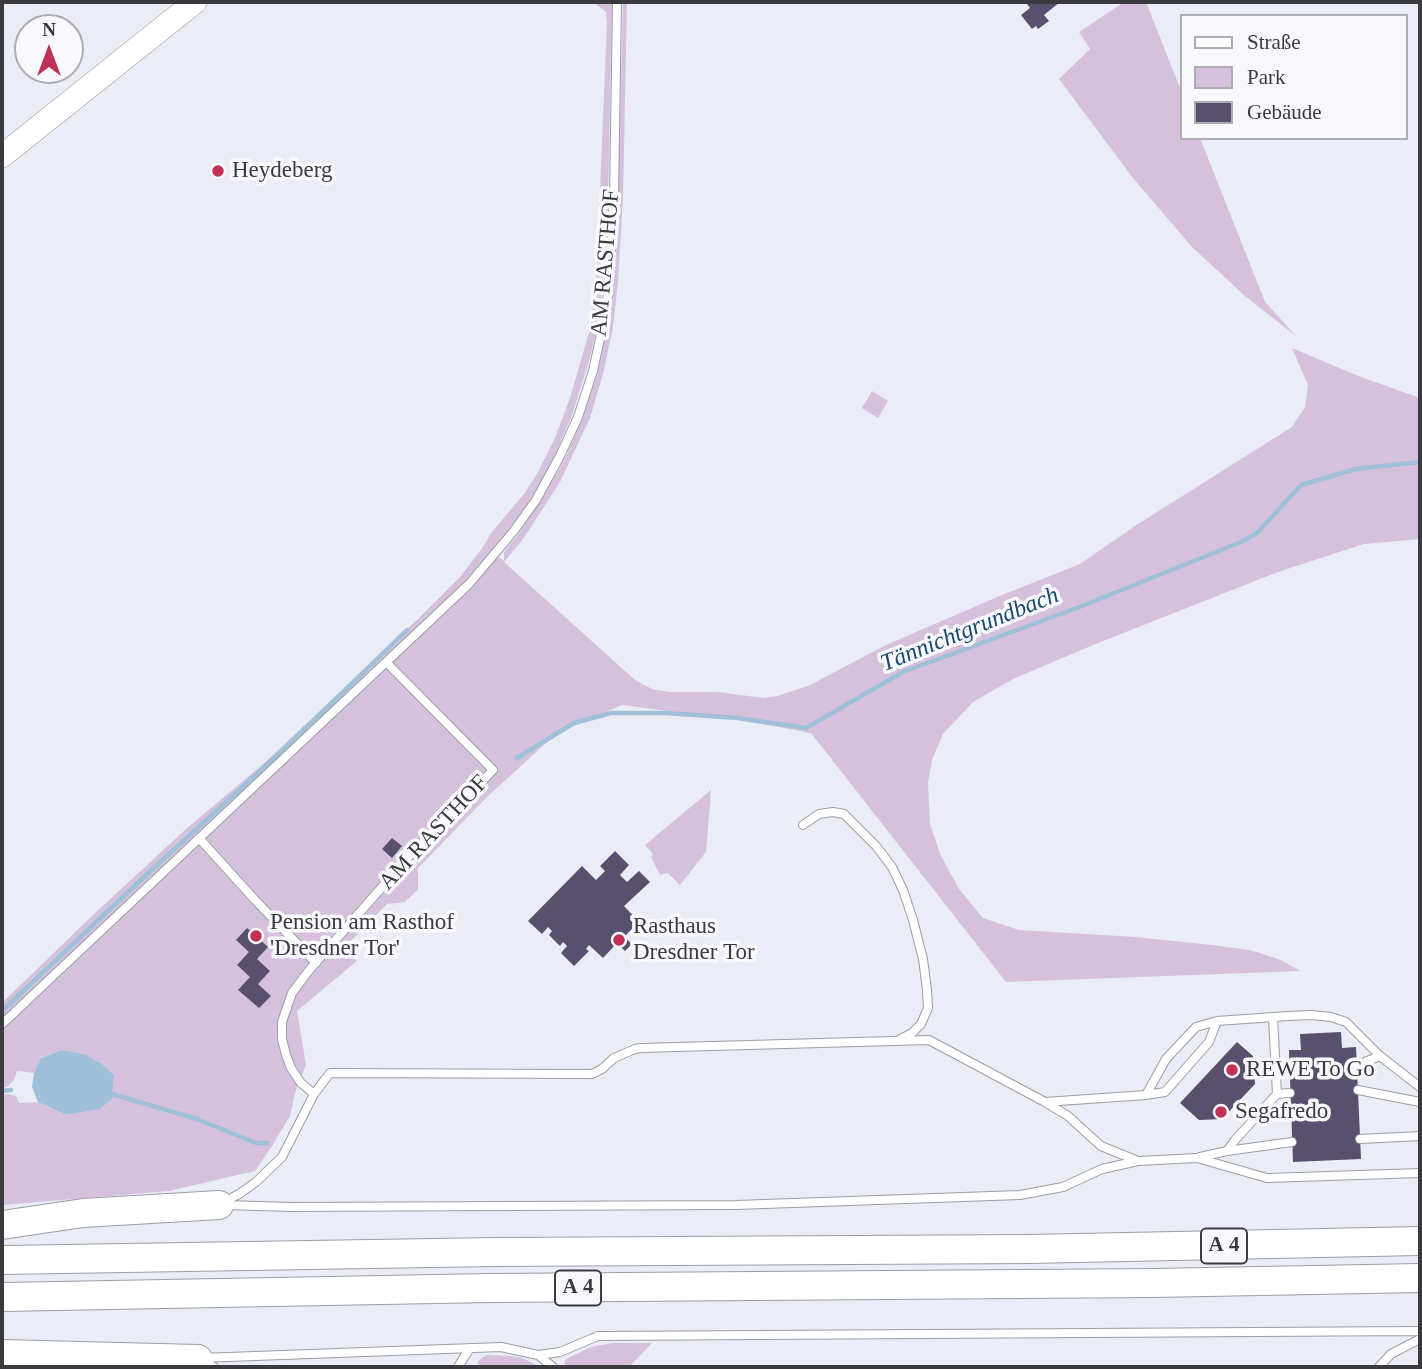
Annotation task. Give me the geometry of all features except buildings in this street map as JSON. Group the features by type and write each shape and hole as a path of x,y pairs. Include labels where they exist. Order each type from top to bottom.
{"highway":[{"path":"2,1225 83,1213 219,1205"},
{"name":"A 4","path":"2,1261 508,1251 1055,1249 1420,1241"},
{"name":"A 4","path":"2,1297 491,1288 1154,1283 1420,1278"},
{"path":"2,1354 206,1363"}],"street":[{"path":"2,156 195,2"}],"lane":[{"name":"AM RASTHOF","path":"2,1024 469,584 536,500 578,417 603,326 609,282 614,197 617,2"},
{"name":"AM RASTHOF","path":"313,966 411,854 493,770 387,663"},
{"path":"803,825 819,814 844,814 876,846 892,867 903,890 914,920 923,959 928,1008 921,1024 912,1033 898,1040"},
{"path":"199,838 313,966 292,993 286,1006 282,1021 282,1039 291,1069 301,1083 314,1094"},
{"path":"1146,1095 1166,1059 1196,1027 1217,1021 1311,1015 1346,1021 1381,1056 1420,1087"},
{"path":"1273,1017 1277,1094"},
{"path":"1045,1102 1165,1092 1209,1042 1217,1021"},
{"path":"219,1205 247,1188 282,1157 314,1094 330,1073 592,1073 602,1069 614,1058 635,1049 929,1040 1068,1116 1101,1146 1138,1161"},
{"path":"1357,1065 1381,1056"},
{"path":"1276,1068 1289,1068"},
{"path":"1357,1090 1420,1101"},
{"path":"1227,1151 1277,1094 1290,1093"},
{"path":"1360,1139 1420,1136"},
{"path":"219,1205 291,1208 709,1205 1020,1195 1063,1187 1102,1169 1138,1161 1198,1158 1293,1142"},
{"path":"1198,1158 1267,1178 1420,1173"},
{"path":"206,1363 501,1347 538,1355 560,1352 598,1336 1420,1331"},
{"path":"1379,1367 1391,1354 1420,1339"},
{"path":"458,1367 470,1348"},
{"path":"538,1355 553,1367"}],"green space":[{"path":"593,2 612,2 608,199 598,325 572,415 556,453 532,497 492,553 504,561 504,552 554,478 566,457 598,372 611,311 614,281 623,2 627,2 623,197 618,282 613,327 603,374 590,418 560,482 523,539 504,562 635,680 652,689 670,692 718,692 763,698 777,696 808,686 886,645 1080,564 1138,524 1292,427 1305,407 1308,385 1292,348 1420,398 1420,539 1364,544 1278,572 1013,679 973,702 943,734 932,760 928,783 930,824 941,856 959,889 983,918 1019,930 1136,937 1250,950 1281,960 1300,971 1006,982 811,733 622,705 557,733 486,798 418,868 418,889 405,902 387,904 344,948 357,961 297,1011 306,1065 295,1093 290,1116 255,1171 169,1191 2,1205 2,1095 16,1096 19,1103 38,1102 66,1115 99,1109 112,1099 114,1075 101,1063 84,1054 61,1050 40,1059 34,1073 17,1071 14,1080 2,1088 2,1003 186,829 262,765 460,577 491,533 524,494 555,438 590,329 596,285 607,22 606,12"},
{"path":"1124,2 1146,2 1180,88 1180,140 1201,140 1265,302 1297,337 1245,296 1192,247 1133,178 1059,79 1090,49 1079,32"},
{"path":"872,391 888,401 878,418 862,408"},
{"path":"711,790 706,852 680,885 668,873 660,875 651,857 653,854 645,845"},
{"path":"612,1343 652,1343 629,1367 568,1367 564,1363 566,1359 591,1347"},
{"path":"486,1355 522,1358 541,1367 478,1367 478,1361"}],"water":[{"path":"61,1050 84,1054 101,1063 114,1075 112,1099 100,1109 66,1115 38,1102 32,1087 40,1059"}],"waterway":[{"name":"Tännichtgrundbach","path":"517,758 574,723 611,713 665,713 738,718 806,728 903,672 1077,608 1241,542 1257,533 1301,485 1356,469 1420,462"},
{"path":"2,1011 283,750 407,630"},
{"path":"2,1091 11,1090"},
{"path":"112,1094 197,1119 256,1143 268,1143"}],"place":[{"name":"Heydeberg","path":"218,171"},
{"name":"Pension am Rasthof 'Dresdner Tor'","path":"256,936"},
{"name":"Rasthaus Dresdner Tor","path":"619,940"},
{"name":"REWE To Go","path":"1232,1070"},
{"name":"Segafredo","path":"1221,1112"}]}
